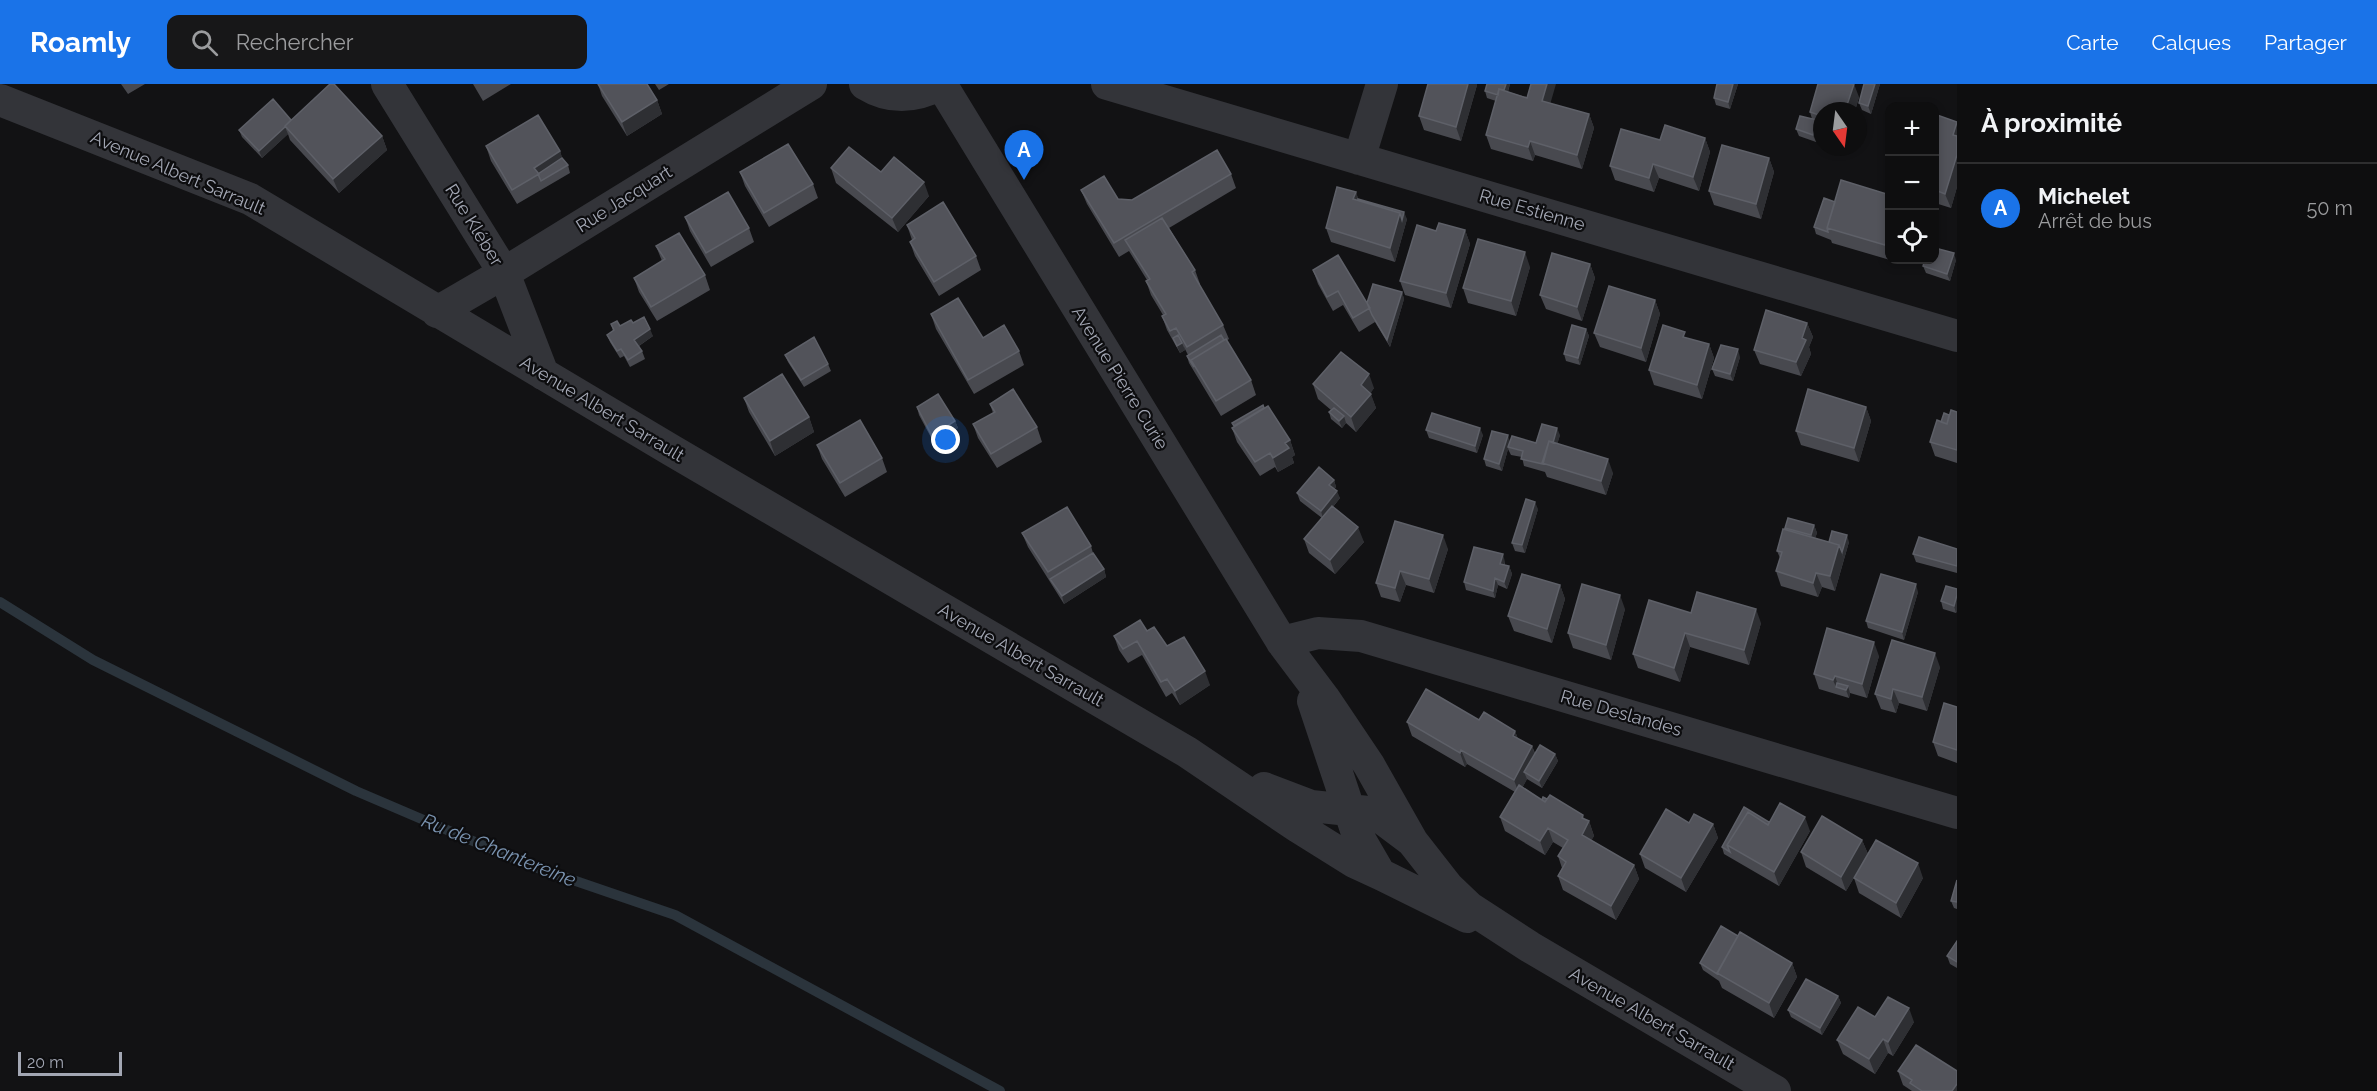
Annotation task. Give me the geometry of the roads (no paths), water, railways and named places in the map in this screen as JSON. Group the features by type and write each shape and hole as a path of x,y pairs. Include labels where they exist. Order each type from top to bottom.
{"street":[{"name":"Rue Kléber","path":"387,84 504,273 543,374"},
{"name":"Rue Jacquart","path":"437,312 811,84"},
{"path":"865,84 877,91 899,97 921,94 941,84"},
{"name":"Avenue Pierre Curie","path":"941,84 1282,642 1369,765 1413,841"},
{"name":"Rue Estienne","path":"1107,84 1957,336"},
{"path":"1359,159 1382,84"},
{"name":"Avenue Albert Sarrault","path":"0,100 250,199 437,312 1187,752 1354,862 1530,947"},
{"name":"Rue Deslandes","path":"1282,642 1318,633 1361,636 1957,813"},
{"name":"Avenue Pierre Curie","path":"1302,669 1348,810"},
{"name":"Avenue Albert Sarrault","path":"1187,752 1287,798 1311,806 1368,812 1380,817 1413,841 1448,888 1470,908 1530,947 1774,1091"},
{"path":"1348,810 1358,836 1380,874"}],"waterway":[{"name":"Ru de Chantereine","path":"0,602 93,660 356,791 529,865 675,915 1000,1091"}],"place":[{"name":"Michelet","path":"1024,180"}]}
